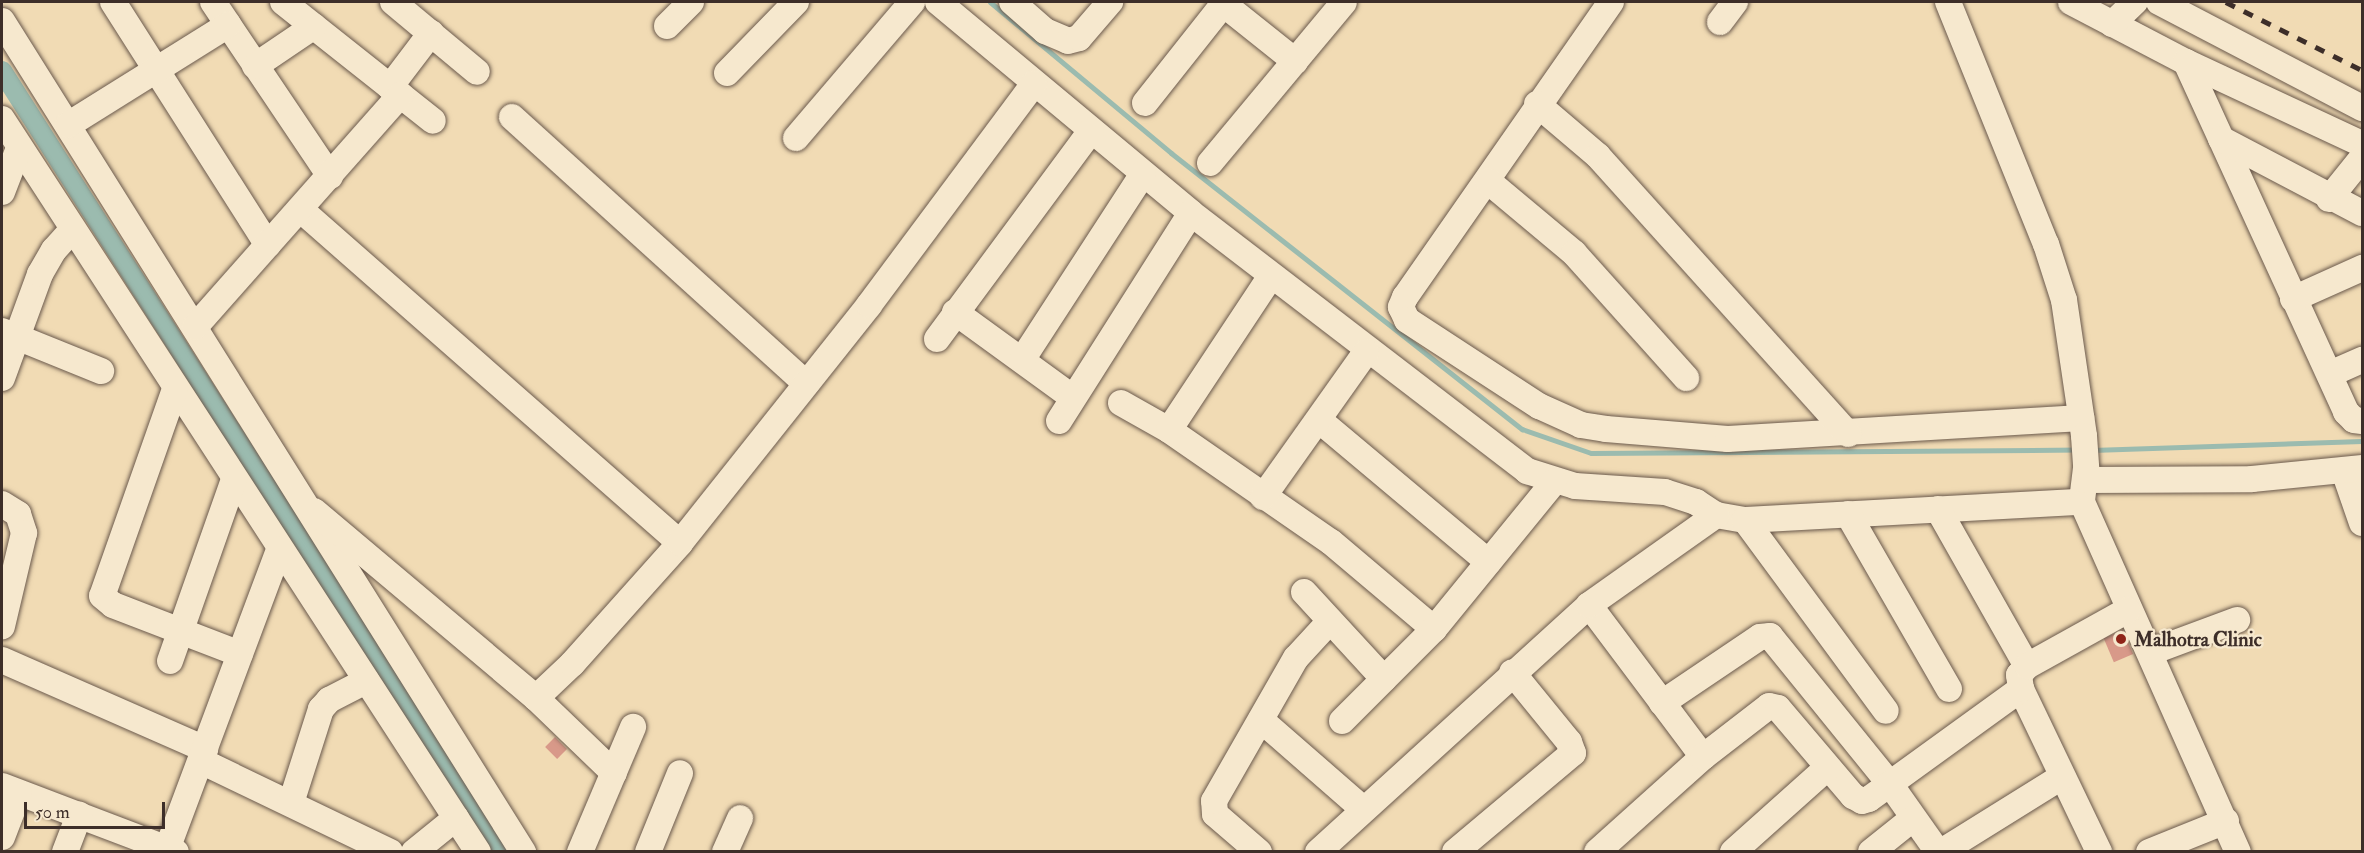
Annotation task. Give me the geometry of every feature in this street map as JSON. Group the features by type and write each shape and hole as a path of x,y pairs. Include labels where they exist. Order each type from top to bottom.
{"street":[{"path":"113,2 268,245"},
{"path":"213,2 330,176"},
{"path":"283,2 433,121"},
{"path":"393,2 477,72"},
{"path":"667,26 691,2"},
{"path":"727,74 796,2"},
{"path":"796,138 912,2"},
{"path":"938,2 1143,174 1366,352 1509,461 1554,482 1665,492 1696,502 1716,515 1745,520 1938,509 2084,484 2252,478 2354,469 2362,523"},
{"path":"1012,2 1045,32 1068,41 1079,38 1110,2"},
{"path":"1145,103 1223,2 1295,61"},
{"path":"1210,164 1344,2"},
{"path":"1611,2 1537,104 1488,181 1402,302 1402,314 1407,320 1539,406 1581,424 1728,439 2082,427"},
{"path":"1720,22 1735,2"},
{"path":"1948,2 2064,300 2082,427 2084,484 2128,609 2151,652 2238,852"},
{"path":"2071,2 2186,62 2362,144"},
{"path":"2112,24 2135,2"},
{"path":"2159,2 2362,108"},
{"path":"2,21 523,852"},
{"path":"68,125 228,25"},
{"path":"255,66 314,26"},
{"path":"195,327 330,176 395,91 430,33"},
{"path":"2186,62 2349,417 2362,421"},
{"path":"536,698 572,664 680,543 806,384 1034,84"},
{"path":"1537,104 1598,156 1848,434"},
{"path":"512,117 806,384"},
{"path":"2,119 175,389 478,852"},
{"path":"937,339 1091,131"},
{"path":"2222,139 2329,199 2362,213"},
{"path":"2,192 19,148"},
{"path":"2329,199 2362,158"},
{"path":"1022,360 1143,174"},
{"path":"1488,181 1560,240 1686,378"},
{"path":"300,209 680,543"},
{"path":"1059,421 1072,397 1191,213"},
{"path":"2,378 9,334 47,261 72,230"},
{"path":"2293,299 2362,268"},
{"path":"1169,430 1271,276"},
{"path":"955,312 1072,397"},
{"path":"9,334 101,371"},
{"path":"1263,497 1366,352"},
{"path":"2330,374 2362,360"},
{"path":"175,389 102,591 113,605 240,654"},
{"path":"1121,404 1169,430 1331,542 1434,628"},
{"path":"1319,420 1488,562"},
{"path":"170,661 234,479"},
{"path":"1342,721 1434,628 1554,482"},
{"path":"300,499 536,698 614,773"},
{"path":"2,504 18,514 24,533 2,626"},
{"path":"1938,509 2024,677 2060,778 2099,852"},
{"path":"1848,514 1949,689"},
{"path":"1318,852 1362,808 1589,605 1716,515"},
{"path":"1745,520 1886,711"},
{"path":"2,837 10,789 170,851 279,549"},
{"path":"1304,592 1384,679"},
{"path":"1589,605 1703,757"},
{"path":"1598,852 1703,757 1773,705 1857,800 1869,799 2024,677 2128,609"},
{"path":"2151,652 2237,620"},
{"path":"1259,852 1213,809 1296,658 1330,621"},
{"path":"1662,703 1760,637 1770,636 1890,784 1912,819 1939,852 2060,778"},
{"path":"2,660 203,755 291,803 390,852"},
{"path":"1455,852 1573,753 1569,742 1512,672"},
{"path":"291,803 321,709 329,700 366,681"},
{"path":"1261,720 1362,808"},
{"path":"580,852 633,727"},
{"path":"1733,852 1827,768"},
{"path":"648,852 680,773"},
{"path":"65,852 79,815"},
{"path":"414,852 456,818"},
{"path":"725,852 740,818"},
{"path":"1871,852 1912,819"},
{"path":"2149,852 2226,821"}],"building":[{"path":"2123,630 2133,654 2114,662 2104,638"},
{"path":"555,737 567,749 557,759 545,747"}],"waterway":[{"path":"990,2 1171,153 1522,429 1591,453 2079,450"},
{"path":"2,71 500,852"},
{"path":"2092,450 2362,441"}],"railway":[{"path":"2226,2 2362,70"}],"place":[{"name":"Malhotra Clinic","path":"2121,639"}]}
